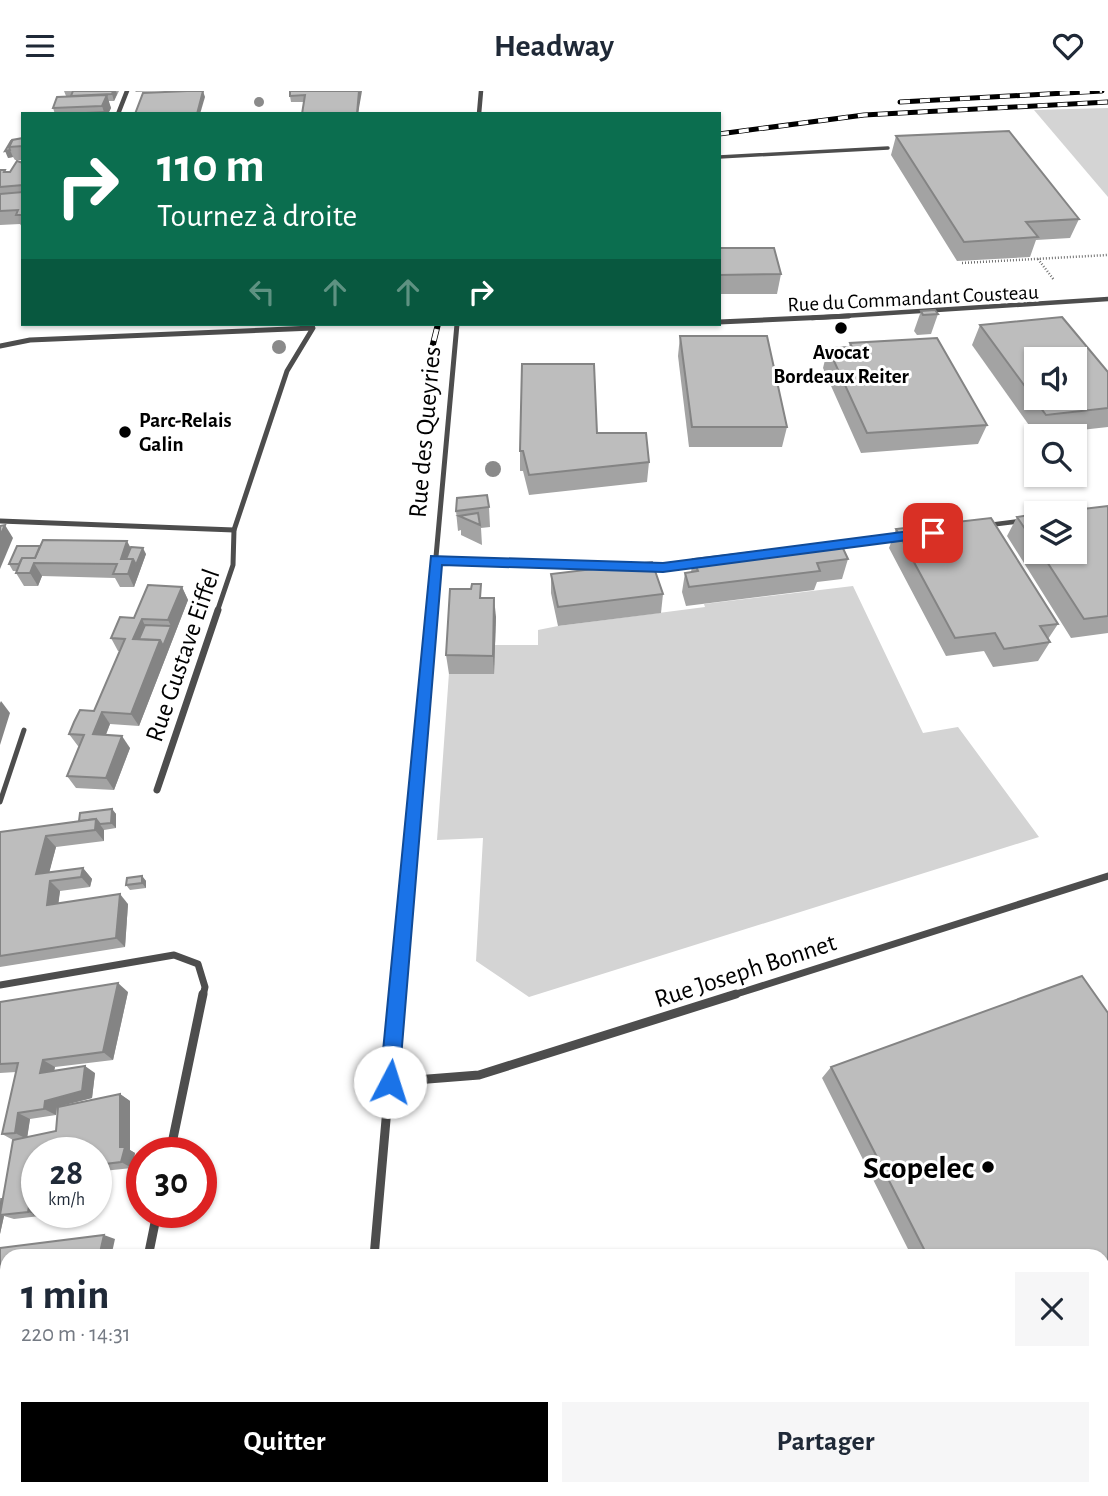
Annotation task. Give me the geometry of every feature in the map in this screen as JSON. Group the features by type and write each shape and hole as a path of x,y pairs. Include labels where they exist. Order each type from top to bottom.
{"street":[{"path":"119,112 127,91"},
{"path":"479,112 481,91"},
{"name":"Rue du Commandant Cousteau","path":"721,322 930,312 1108,299"},
{"name":"Rue Gustave Eiffel","path":"0,346 30,340 314,326"},
{"name":"Rue Gustave Eiffel","path":"157,790 233,565 234,530 287,371 314,326"},
{"name":"Rue des Queyries","path":"375,1249 457,326"},
{"name":"Rue Gustave Eiffel","path":"0,521 234,530"},
{"name":"Rue Joseph Bonnet","path":"390,1082 479,1075 1108,876"},
{"path":"0,985 174,955 198,964 205,987 173,1137"},
{"path":"150,1249 155,1228"}],"lane":[{"path":"721,157 888,148"},
{"path":"981,526 1022,520"},
{"path":"828,547 911,536"},
{"path":"436,560 627,566"},
{"path":"639,567 663,568 704,562"},
{"path":"0,802 24,730"}],"path":[{"path":"962,263 1108,255"}],"shaded area":[{"path":"1108,108 1108,197 1034,110"},
{"path":"853,586 923,733 958,727 1039,837 529,997 476,961 483,838 437,840 451,645 538,645 538,630 558,626 705,607 704,604"}],"building":[{"path":"73,91 113,91 112,94 71,96"},
{"path":"203,91 198,112 136,112 143,93"},
{"path":"290,91 359,91 357,112 302,112 305,95 290,96"},
{"path":"107,95 102,106 53,108 57,97"},
{"path":"1009,131 1079,219 1026,222 1038,237 964,242 896,136"},
{"path":"21,138 21,146 9,147 12,140"},
{"path":"17,161 21,162 21,185 0,187 0,170 10,172"},
{"path":"21,192 21,215 16,215 18,210 0,211 0,194"},
{"path":"721,248 774,248 781,274 721,275"},
{"path":"935,310 938,314 923,315 921,311"},
{"path":"1062,317 1108,372 1108,408 1046,415 1042,410 1087,410 1087,347 1024,347 1024,385 980,325"},
{"path":"680,336 767,336 787,427 692,427"},
{"path":"937,338 987,425 867,433 828,348 852,347 850,343"},
{"path":"522,364 594,364 597,433 646,433 649,462 529,475 523,451 520,451"},
{"path":"487,495 489,507 456,511 457,498"},
{"path":"1108,506 1108,616 1084,619 1048,564 1087,564 1087,508"},
{"path":"478,513 480,525 459,516"},
{"path":"1024,516 1024,527 1017,517"},
{"path":"991,518 1058,624 1040,626 1050,642 1004,649 995,633 955,638 896,529"},
{"path":"43,540 127,541 121,559 133,559 128,574 113,574 117,564 34,563 30,573 16,573 22,558 35,558"},
{"path":"840,542 848,559 817,563 820,571 689,587 685,573 698,571 693,559"},
{"path":"17,546 40,546 35,558 22,558 19,564 9,564"},
{"path":"131,547 143,548 136,565 133,559 126,559"},
{"path":"652,562 663,594 558,607 551,574"},
{"path":"472,584 481,584 480,598 494,598 493,656 446,655 450,589 471,589"},
{"path":"148,585 182,587 168,620 142,619 133,639 160,640 131,714 102,712 93,734 122,736 106,778 67,776 84,735 69,734 74,722 80,710 94,711 125,639 111,638 120,617 134,618"},
{"path":"145,625 171,626 163,646 160,640 139,639"},
{"path":"112,809 111,823 100,824 96,819 79,821 80,813"},
{"path":"96,819 95,830 46,836 36,874 83,868 81,877 50,881 47,905 120,894 116,938 0,956 0,832"},
{"path":"142,876 142,883 126,885 127,878"},
{"name":"Scopelec","path":"1082,976 1108,1013 1108,1249 924,1249 831,1067"},
{"path":"118,983 103,1052 43,1060 40,1073 85,1066 82,1091 45,1101 44,1109 18,1113 15,1133 2,1134 18,1063 0,1064 0,1002"},
{"path":"120,1094 120,1147 125,1147 121,1162 112,1163 112,1137 27,1137 56,1131 58,1107"},
{"path":"21,1138 21,1213 0,1215 13,1140"},
{"path":"104,1235 101,1249 0,1248"}],"railway":[{"path":"900,102 1102,91"},
{"path":"721,134 864,115 1108,102"},
{"path":"428,364 438,326"}],"place":[{"name":"Avocat Bordeaux Reiter","path":"841,328"},
{"name":"Parc-Relais Galin","path":"125,432"},
{"name":"Scopelec","path":"988,1167"}],"route":[{"path":"390,1082 436,560 663,568 933,533"}]}
